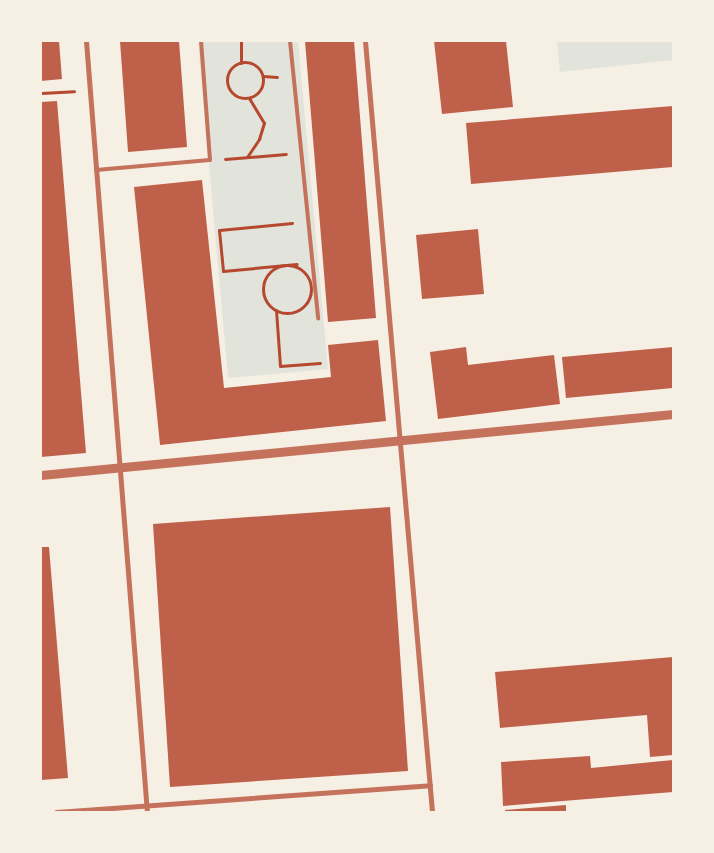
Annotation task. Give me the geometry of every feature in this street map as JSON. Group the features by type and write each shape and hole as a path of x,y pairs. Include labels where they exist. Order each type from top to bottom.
{"street":[{"path":"86,41 118,468 147,812"},
{"path":"365,41 402,440 432,812"},
{"path":"41,475 673,414"},
{"path":"56,812 430,784"}],"lane":[{"path":"96,170 210,160 201,41"},
{"path":"290,41 318,319"}],"path":[{"path":"241,41 241,62"},
{"path":"246,157 259,139 264,123 249,98 232,92 227,81 231,69 241,62 253,64 263,76 262,87 249,98"},
{"path":"41,93 90,90"},
{"path":"210,160 301,153"},
{"path":"308,221 219,230 223,271 312,262"},
{"path":"279,265 302,270 307,275 311,290 309,298 299,310 284,313 276,310 266,299 264,284 279,265"},
{"path":"276,310 280,366 320,363"}],"shaded area":[{"path":"198,41 298,41 328,369 228,378"},
{"path":"557,41 673,41 673,60 560,72"}],"building":[{"path":"41,41 59,41 62,79 41,81"},
{"path":"120,41 179,41 187,147 128,152"},
{"path":"305,41 354,41 376,318 328,322"},
{"path":"434,41 506,41 513,107 442,114"},
{"path":"57,101 86,453 41,457 41,102"},
{"path":"673,106 673,167 471,184 466,123"},
{"path":"202,180 224,388 331,377 328,345 378,340 386,421 160,445 134,187"},
{"path":"478,229 484,294 422,299 416,235"},
{"path":"466,347 468,365 554,355 560,404 438,419 430,352"},
{"path":"673,347 673,388 566,398 562,357"},
{"path":"390,507 408,771 170,787 153,524"},
{"path":"41,547 49,547 68,778 41,780"},
{"path":"673,657 673,755 650,757 647,715 500,728 495,672"},
{"path":"590,756 591,768 673,760 673,792 503,806 501,762"},
{"path":"566,805 566,812 505,812 505,810"}]}
